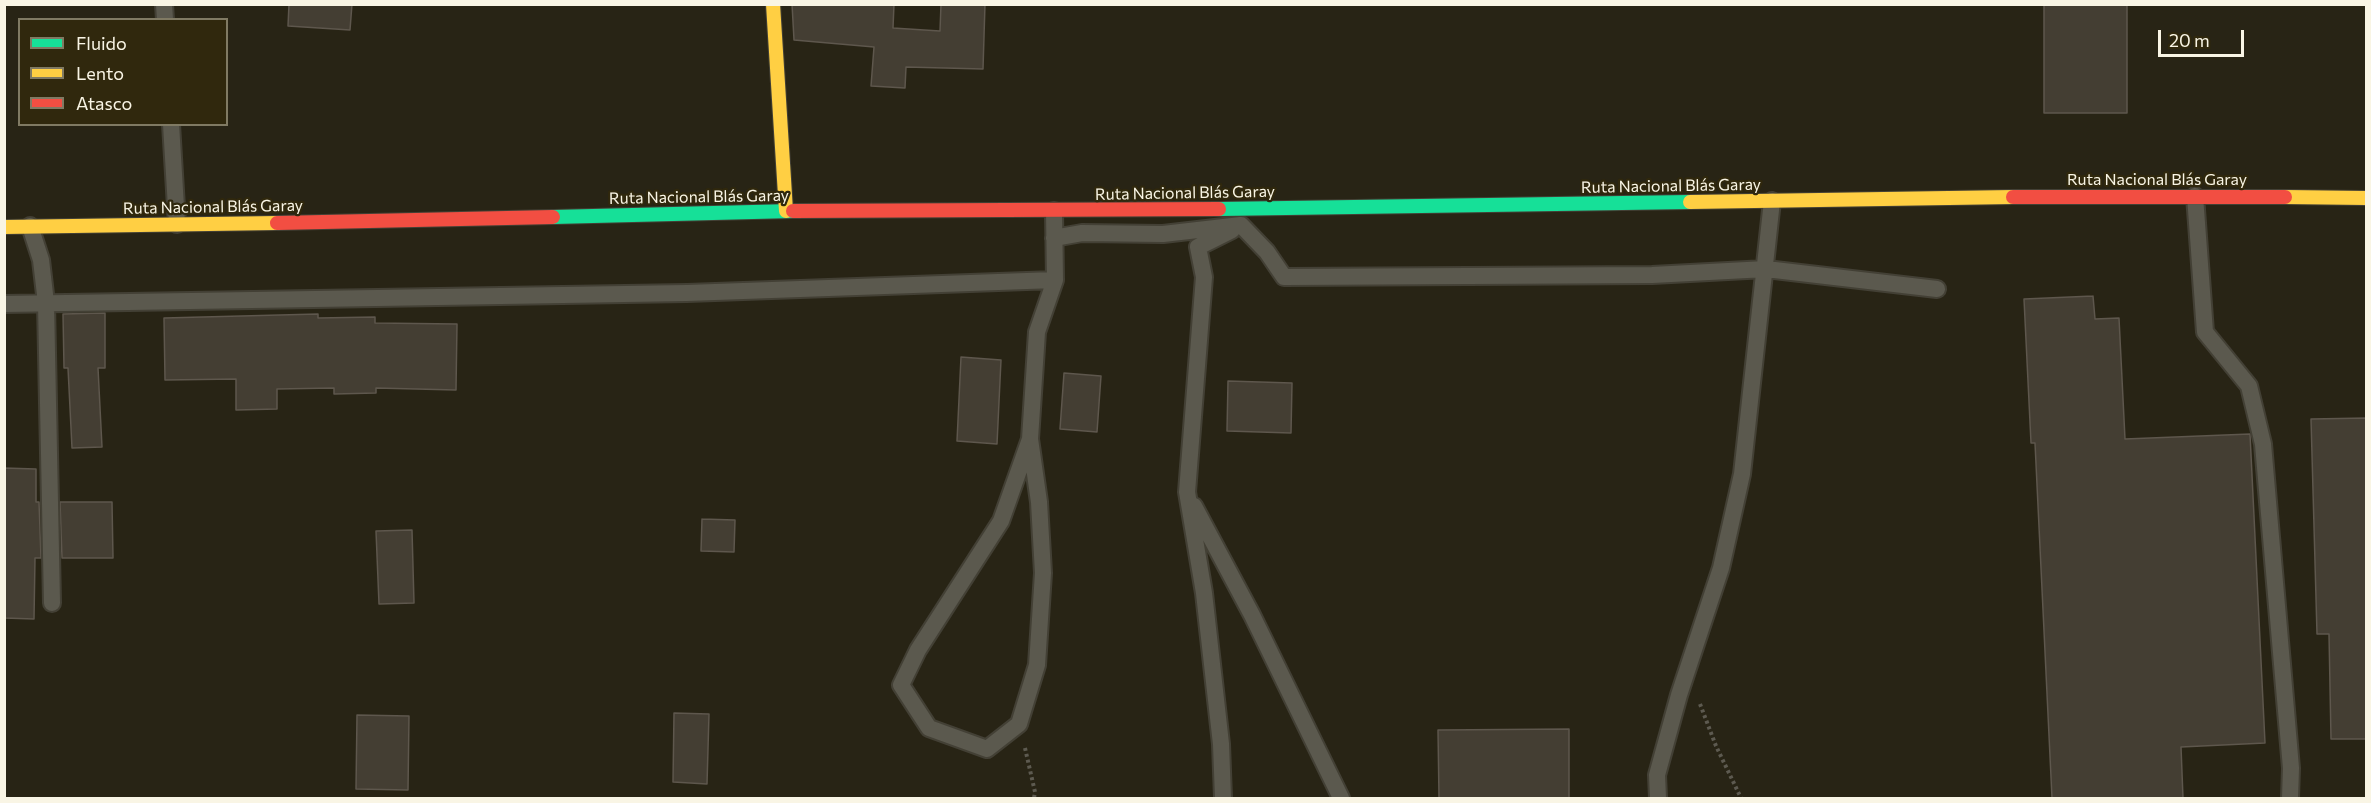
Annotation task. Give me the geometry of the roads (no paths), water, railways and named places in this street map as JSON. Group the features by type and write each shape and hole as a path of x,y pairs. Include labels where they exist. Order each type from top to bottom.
{"main road":[{"path":"773,4 786,211"},
{"name":"Ruta Nacional Blás Garay","path":"4,227 786,211 1054,211 2195,196 2367,198"}],"lane":[{"path":"171,126 177,224"},
{"path":"2195,196 2205,332 2249,386 2263,444 2291,768 2290,798"},
{"path":"1658,798 1657,775 1679,695 1721,568 1742,474 1772,201"},
{"path":"1030,439 1001,521 918,651 901,685 929,728 987,749 1019,724 1037,665 1043,573 1039,502 1030,439 1037,332 1054,280 1054,211"},
{"path":"1054,238 1082,233 1164,234 1241,225"},
{"path":"1241,225 1267,252 1284,277 1652,275 1766,269 1937,289"},
{"path":"1223,798 1221,744 1204,593 1187,492 1204,277 1198,247 1241,225"},
{"path":"30,226 41,260 46,303 52,603"},
{"path":"4,304 675,294 1054,280"},
{"path":"1187,492 1252,615 1341,798"}]}
